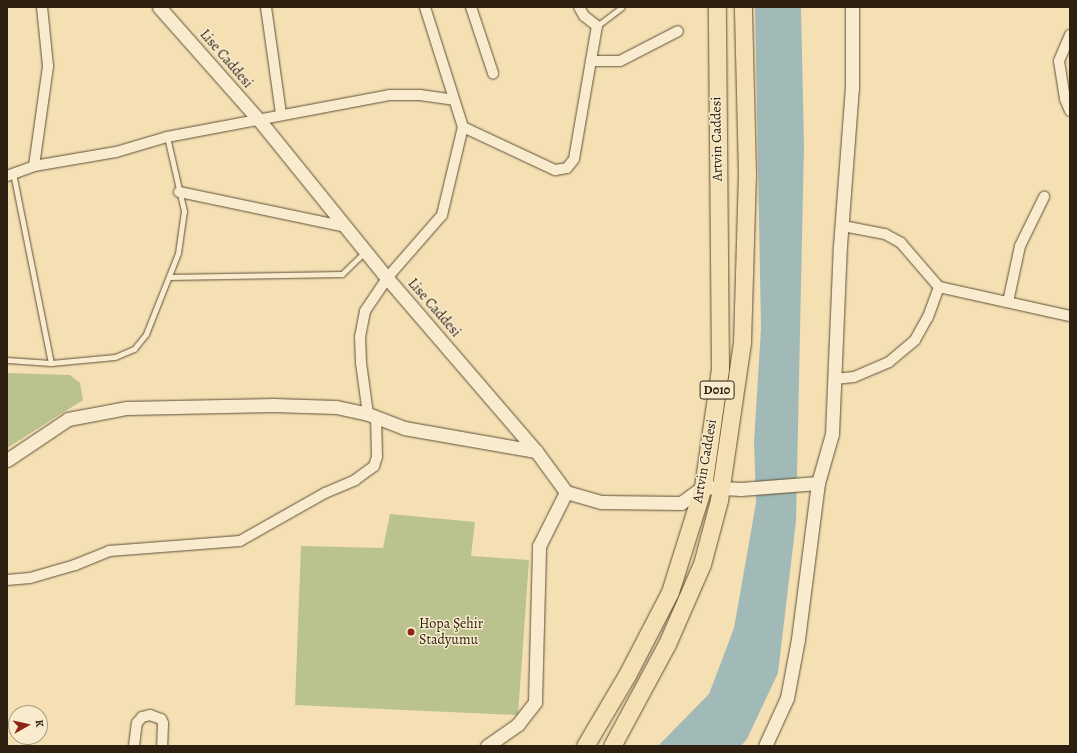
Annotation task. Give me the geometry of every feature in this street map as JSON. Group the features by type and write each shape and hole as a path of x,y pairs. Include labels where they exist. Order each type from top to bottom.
{"highway":[{"name":"Artvin Caddesi","path":"585,746 627,675 670,592 703,487 720,369 717,7"},
{"name":"Artvin Caddesi","path":"612,746 667,644 702,564 721,489 742,342 747,174 743,7"}],"street":[{"path":"34,166 48,66 42,7"},
{"name":"Lise Caddesi","path":"159,7 259,120 387,278 536,451 566,492"},
{"path":"266,7 280,114"},
{"path":"7,580 53,571 109,551 240,541 325,493 355,480 374,466 377,457 372,416 360,363 360,337 365,311 387,278 442,215 463,127 425,7"},
{"path":"472,7 492,73"},
{"path":"463,127 555,170 567,168 574,159 597,26 584,16 579,7"},
{"path":"765,746 787,698 799,632 818,482 832,434 840,246 843,226 852,88 852,7"},
{"path":"591,61 620,62 678,31"},
{"path":"1070,35 1060,61 1064,99 1070,111"},
{"path":"10,175 34,166 116,152 167,137 259,120 280,114 389,95 420,95 454,100"},
{"path":"179,192 346,227"},
{"path":"1008,302 1020,246 1044,197"},
{"path":"843,226 885,234 901,243 939,287 1070,316"},
{"path":"835,379 854,377 889,362 915,340 928,318 939,287"},
{"path":"7,460 68,418 127,408 273,405 336,407 372,416 404,428 536,451"},
{"path":"487,746 518,724 535,702 538,546 566,492 602,502 681,503 703,487 741,489 818,482"},
{"path":"134,746 137,723 142,717 150,715 161,719 163,723 162,746"}],"lane":[{"path":"597,26 622,7"},
{"path":"7,360 51,363 115,357 134,349 146,334 178,253 184,211 167,137"},
{"path":"10,175 51,363"},
{"path":"169,277 342,274 366,252"}],"green space":[{"path":"7,373 70,375 80,383 83,400 7,448"},
{"name":"Hopa Şehir Stadyumu","path":"390,514 475,522 471,556 529,560 518,715 295,705 301,546 383,548"}],"water":[{"path":"755,7 801,7 804,145 796,521 778,673 747,739 741,746 658,746 709,694 734,628 756,503 754,441 761,328"}],"place":[{"name":"Hopa Şehir Stadyumu","path":"411,632"}]}
